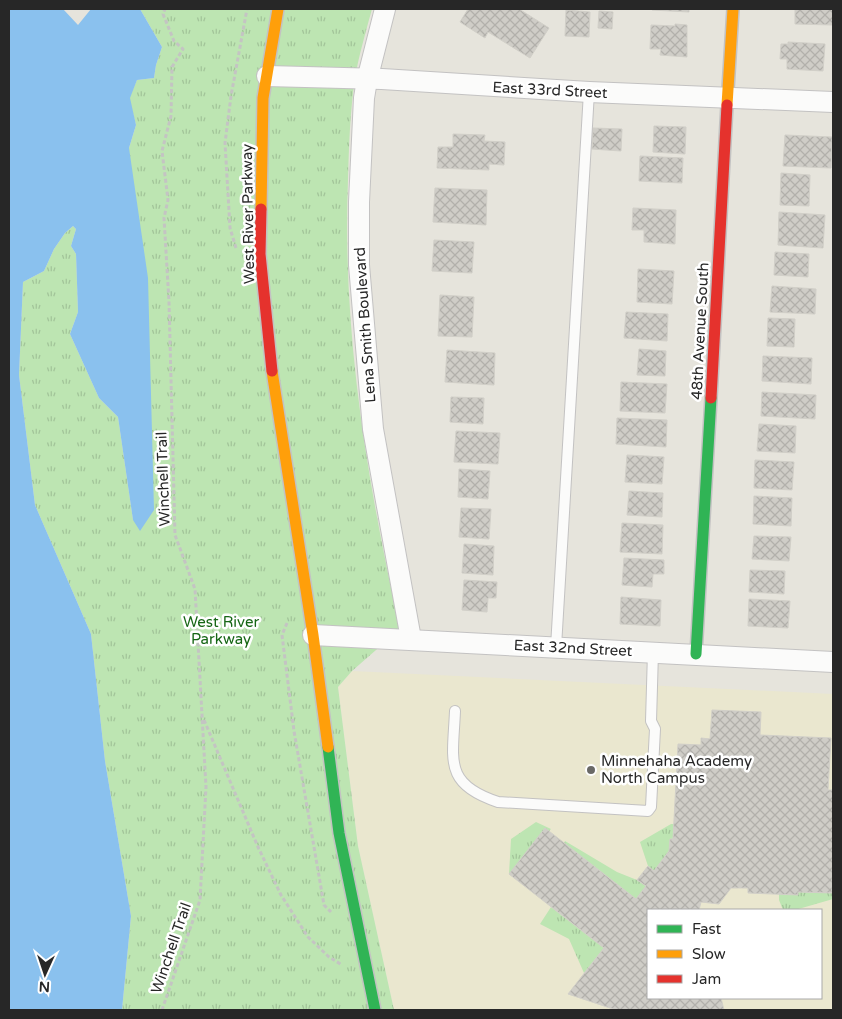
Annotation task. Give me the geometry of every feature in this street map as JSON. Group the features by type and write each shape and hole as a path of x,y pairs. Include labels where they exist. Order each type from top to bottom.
{"street":[{"name":"West River Parkway","path":"278,9 263,98 260,254 266,326 313,635 339,833 375,1010"},
{"name":"Lena Smith Boulevard","path":"385,9 367,80 361,136 359,265 373,429 411,640"},
{"name":"48th Avenue South","path":"696,654 733,9"},
{"name":"East 33rd Street","path":"267,76 833,102"},
{"name":"East 32nd Street","path":"313,635 833,662"}],"lane":[{"path":"556,647 589,92"},
{"path":"455,711 453,760 458,775 467,788 481,797 498,802 648,811 651,807 655,729 651,720 653,652"}],"path":[{"name":"Winchell Trail","path":"162,1010 200,900 206,787 195,589 176,535 169,302 164,218 168,200 162,150 171,116 172,67 183,48 174,41 163,14 165,9"},
{"path":"237,252 230,228 225,143 231,96 247,9"},
{"path":"195,589 204,722 281,896 308,937 328,957 345,966"},
{"path":"290,618 282,635 294,731 324,906 334,915"}],"shaded area":[{"name":"Minnehaha Academy North Campus","path":"352,671 833,694 833,1010 394,1010 358,846 338,687"}],"green space":[{"name":"West River Parkway","path":"140,9 372,9 353,91 348,167 347,237 349,293 353,350 367,462 400,629 352,671 338,687 358,846 394,1010 122,1010 131,916 105,761 91,634 35,505 19,375 23,282 44,271 54,249 65,233 73,226 76,229 71,246 76,254 78,312 70,334 99,398 118,417 133,520 129,148 136,125 129,98 137,80 154,78 162,47"},
{"path":"536,822 551,829 509,874 511,839"},
{"path":"674,824 673,839 670,839 669,851 654,871 648,866 640,842"},
{"path":"565,841 617,872 646,886 636,899 564,843"},
{"path":"833,865 833,899 798,909 783,909 779,900 779,894 797,895 798,892 832,893"},
{"path":"551,907 604,948 584,973 569,939 540,924"}],"water":[{"path":"9,9 63,9 78,25 91,9 140,9 162,47 154,78 137,80 130,98 136,125 129,148 148,278 154,510 140,531 133,520 118,417 99,398 70,334 78,312 76,254 71,246 76,229 73,226 65,233 54,249 44,271 23,282 19,375 35,505 91,634 105,761 131,916 122,1010 9,1010"}],"building":[{"path":"468,9 519,9 549,28 530,58 488,32 485,38 460,22"},
{"path":"689,9 689,12 652,10"},
{"path":"795,9 833,9 833,25 795,24"},
{"path":"566,10 590,12 589,37 565,36"},
{"path":"599,11 613,12 612,29 598,28"},
{"path":"675,24 687,25 687,57 660,55 661,49 650,49 651,25 675,26"},
{"path":"788,42 825,44 823,71 787,69 787,59 780,59 781,44 788,44"},
{"path":"654,126 686,127 685,154 653,152"},
{"path":"593,128 622,129 621,151 592,149"},
{"path":"453,134 485,135 484,141 505,142 504,165 489,164 489,170 437,168 438,147 453,147"},
{"path":"785,135 832,137 831,168 783,166"},
{"path":"640,156 683,158 682,183 639,181"},
{"path":"781,173 810,175 809,206 780,205"},
{"path":"435,188 487,190 486,225 433,222"},
{"path":"633,208 676,210 675,244 644,242 644,230 632,230"},
{"path":"779,212 825,215 823,248 778,245"},
{"path":"434,240 474,242 472,273 432,271"},
{"path":"775,252 809,254 808,277 774,275"},
{"path":"638,269 674,271 672,304 637,302"},
{"path":"772,286 816,289 815,314 770,312"},
{"path":"440,295 474,297 472,337 438,336"},
{"path":"626,312 668,314 667,341 624,338"},
{"path":"768,318 795,319 794,347 767,346"},
{"path":"639,349 666,351 665,376 637,375"},
{"path":"447,350 495,353 494,385 445,382"},
{"path":"763,356 812,358 811,384 762,381"},
{"path":"621,382 667,384 665,413 620,411"},
{"path":"762,392 816,395 815,419 761,416"},
{"path":"451,397 484,398 483,424 450,422"},
{"path":"617,418 667,420 666,447 616,444"},
{"path":"759,424 796,426 795,453 757,451"},
{"path":"456,431 500,433 498,464 454,462"},
{"path":"627,455 664,457 662,484 625,482"},
{"path":"755,460 794,462 792,490 754,488"},
{"path":"459,469 490,471 488,499 458,497"},
{"path":"629,491 663,493 662,517 627,515"},
{"path":"754,496 792,498 791,526 753,524"},
{"path":"461,508 491,509 489,539 459,537"},
{"path":"622,523 663,525 662,554 620,552"},
{"path":"754,536 791,537 789,561 752,559"},
{"path":"464,544 494,546 493,575 462,573"},
{"path":"624,558 664,560 664,574 653,574 652,587 622,585"},
{"path":"750,570 785,571 784,594 749,592"},
{"path":"464,580 497,582 496,598 488,598 487,612 462,610"},
{"path":"621,597 661,600 660,626 620,624"},
{"path":"749,599 790,601 788,628 748,626"},
{"path":"712,710 761,712 760,735 831,738 828,790 833,790 832,893 798,892 798,895 748,893 748,888 731,888 719,904 701,902 699,909 647,909 647,999 721,999 724,1010 616,1010 568,994 604,948 509,874 545,828 636,899 646,886 637,880 648,866 654,871 669,851 670,839 673,839 678,744 701,745 701,738 710,739"}],"traffic: fast":[{"path":"696,654 711,398"},
{"path":"328,747 339,833 375,1010"}],"traffic: slow":[{"path":"261,209 263,98 278,9"},
{"path":"727,105 733,9"},
{"path":"272,371 313,635 328,747"}],"traffic: jam":[{"path":"711,398 727,105"},
{"path":"261,209 260,254 272,371"}],"place":[{"name":"Minnehaha Academy North Campus","path":"591,770"}]}
